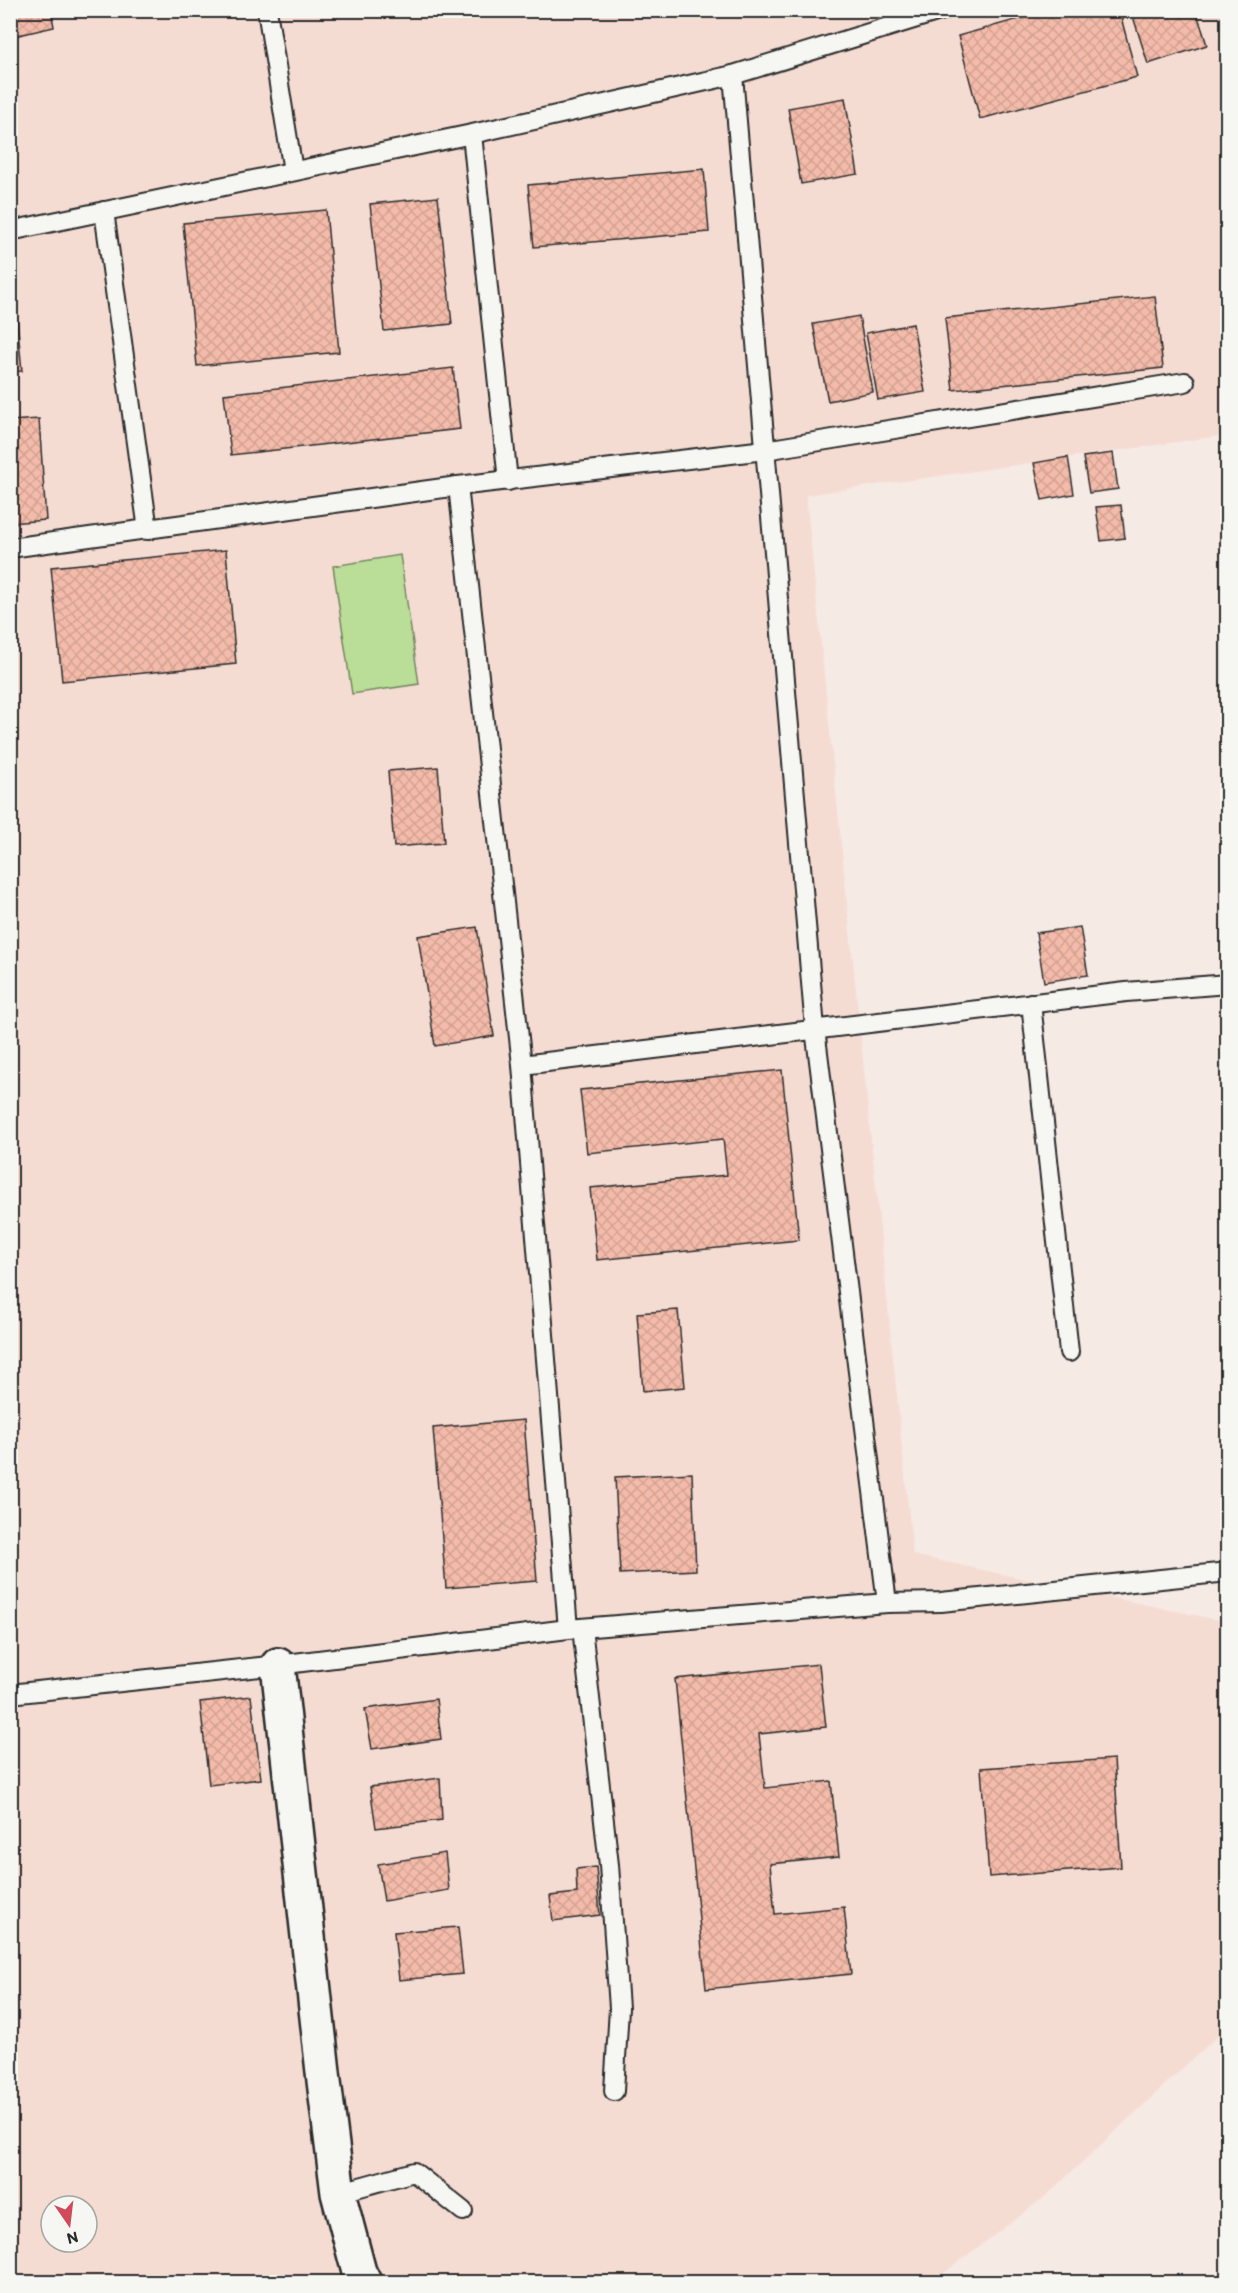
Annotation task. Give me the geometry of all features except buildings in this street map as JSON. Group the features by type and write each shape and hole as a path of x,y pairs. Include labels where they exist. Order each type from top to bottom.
{"street":[{"path":"278,1665 338,2193 355,2279"}],"lane":[{"path":"267,10 293,171"},
{"path":"10,231 472,134 733,75 943,10"},
{"path":"733,75 815,1029 887,1603"},
{"path":"472,134 508,481"},
{"path":"104,211 148,531"},
{"path":"10,548 148,531 458,486 765,450 1185,382"},
{"path":"458,486 522,1065 575,1628 609,1865 618,1996 614,2091"},
{"path":"522,1065 1126,992 1227,984"},
{"path":"1031,1003 1069,1352"},
{"path":"10,1694 278,1665 575,1628 887,1603 941,1602 1227,1572"},
{"path":"338,2193 414,2172 464,2211"}],"shaded area":[{"path":"11,11 1227,11 1227,435 806,495 913,1555 1227,1622 1227,2027 1046,2196 932,2282 11,2282"}],"green space":[{"path":"400,555 419,684 352,694 333,566"}]}
